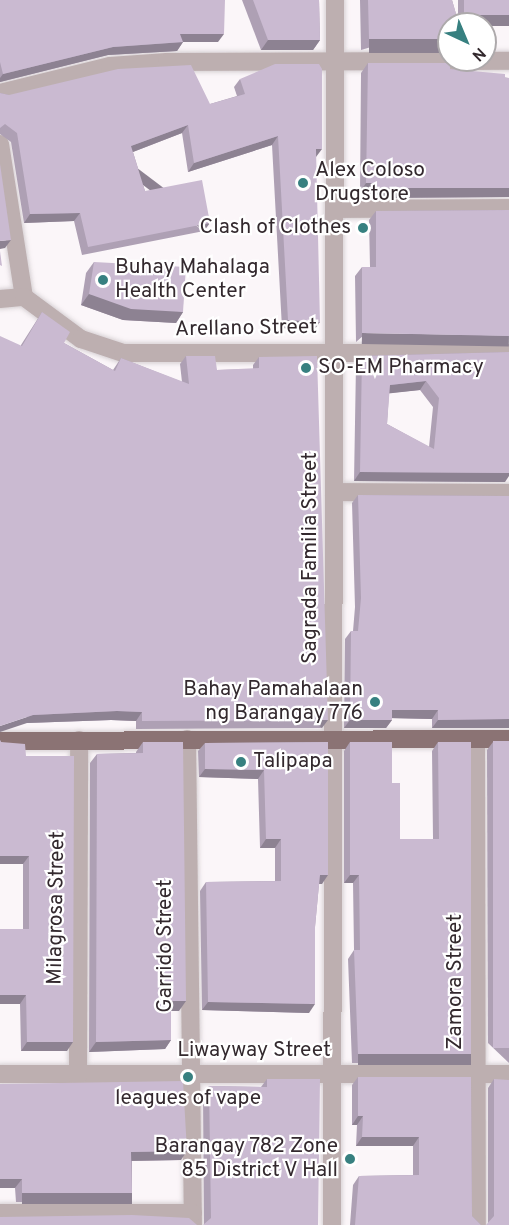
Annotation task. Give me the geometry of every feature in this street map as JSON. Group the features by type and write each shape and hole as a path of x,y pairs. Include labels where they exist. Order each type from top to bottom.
{"main road":[{"path":"0,741 509,739"}],"street":[{"name":"Sagrada Familia Street","path":"332,1225 335,0"},
{"path":"0,93 110,66 167,62 334,59 509,61"},
{"path":"0,144 24,297 0,299"},
{"path":"334,209 509,208"},
{"name":"Arellano Street","path":"24,297 81,339 123,353 334,351 509,353"},
{"path":"334,492 509,493"},
{"name":"Milagrosa Street","path":"78,1077 79,740"},
{"name":"Garrido Street","path":"187,740 189,1074 193,1219"},
{"name":"Zamora Street","path":"476,740 479,1073 477,1225"},
{"name":"Liwayway Street","path":"0,1074 78,1077 189,1074 509,1074"},
{"path":"0,1213 193,1219"}],"building":[{"path":"0,0 225,0 224,34 180,34 183,42 113,47 3,74 0,62"},
{"path":"253,0 319,0 320,40 268,40"},
{"path":"368,0 452,0 456,12 437,12 437,39 369,39"},
{"path":"464,0 509,0 509,15 497,15 497,12 464,12"},
{"path":"368,63 437,63 437,72 483,72 505,74 505,78 509,78 509,188 376,188 376,183 366,183"},
{"path":"275,64 319,64 322,69 322,149 316,149 320,322 288,320 278,136 194,163 188,125 131,146 145,191 202,180 210,223 88,247 80,213 30,214 17,133 5,124 0,128 0,93 9,95 118,69 191,65 210,104 245,94 240,79"},
{"path":"0,164 11,240 0,241"},
{"path":"509,210 509,336 362,333 362,267 376,267 376,211"},
{"path":"94,262 186,267 183,312 131,309 89,294"},
{"path":"42,312 70,332 64,343 115,371 121,358 189,384 186,356 215,356 217,370 259,368 259,357 317,356 328,720 142,721 142,712 117,711 33,715 0,726 0,336 22,346"},
{"path":"509,352 509,473 360,472 362,356","holes":["426,381 439,398 434,449 387,424 390,385"]},
{"path":"358,495 509,496 509,719 438,720 438,710 392,710 392,720 350,720 351,631 358,631 361,598"},
{"path":"0,740 1,742 25,744 26,756 74,756 73,1042 27,1042 26,995 0,995 0,929 29,929 29,856 0,856"},
{"path":"493,741 509,741 509,1048 493,1048"},
{"path":"143,742 183,742 186,1001 171,1001 171,1040 96,1042 97,754 143,753"},
{"path":"328,742 328,875 320,875 315,927 315,1004 208,1002 206,882 281,881 281,839 266,839 264,770 205,769 205,743"},
{"path":"350,742 392,742 392,783 400,783 400,839 439,839 438,742 471,742 471,1054 358,1054 354,950 360,950 359,875 350,875"},
{"path":"358,1077 471,1077 472,1216 481,1225 355,1225 359,1176 419,1175 419,1137 362,1137 363,1116 358,1116"},
{"path":"267,1079 320,1079 318,1225 203,1225 211,1218 209,1086 267,1087"},
{"path":"494,1079 509,1080 509,1225 486,1225 494,1216"},
{"path":"183,1081 187,1151 131,1152 132,1193 22,1193 22,1179 0,1179 0,1084"},
{"path":"132,1215 189,1218 197,1225 0,1225 0,1217"}],"place":[{"name":"Alex Coloso Drugstore","path":"303,183"},
{"name":"Clash of Clothes","path":"363,228"},
{"name":"Buhay Mahalaga Health Center","path":"103,280"},
{"name":"SO-EM Pharmacy","path":"306,368"},
{"name":"Bahay Pamahalaan ng Barangay 776","path":"375,702"},
{"name":"Talipapa","path":"241,762"},
{"name":"leagues of vape","path":"188,1077"},
{"name":"Barangay 782 Zone 85 District V Hall","path":"350,1159"}]}
